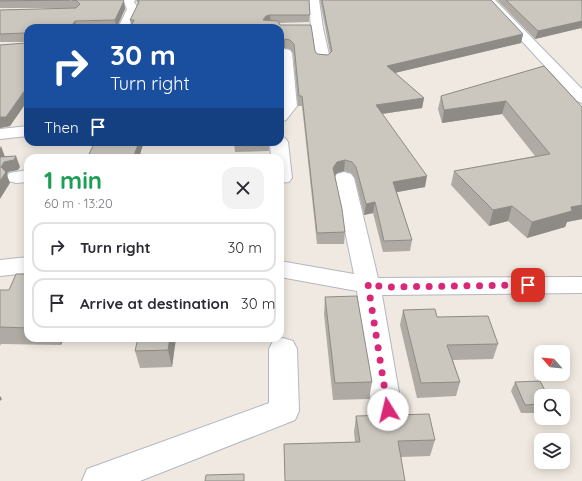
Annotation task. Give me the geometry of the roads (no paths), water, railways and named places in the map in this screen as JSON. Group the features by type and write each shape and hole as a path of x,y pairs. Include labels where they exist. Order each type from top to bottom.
{"street":[{"path":"126,24 133,9 128,1 130,0"},
{"path":"314,0 317,28 323,59"},
{"path":"489,0 580,93"},
{"path":"302,28 317,28"},
{"path":"284,111 289,106 285,53"},
{"path":"0,134 24,131"},
{"path":"344,178 368,284 388,410"},
{"path":"284,270 330,279 385,287 582,285"},
{"path":"99,481 284,411 283,349"}]}
